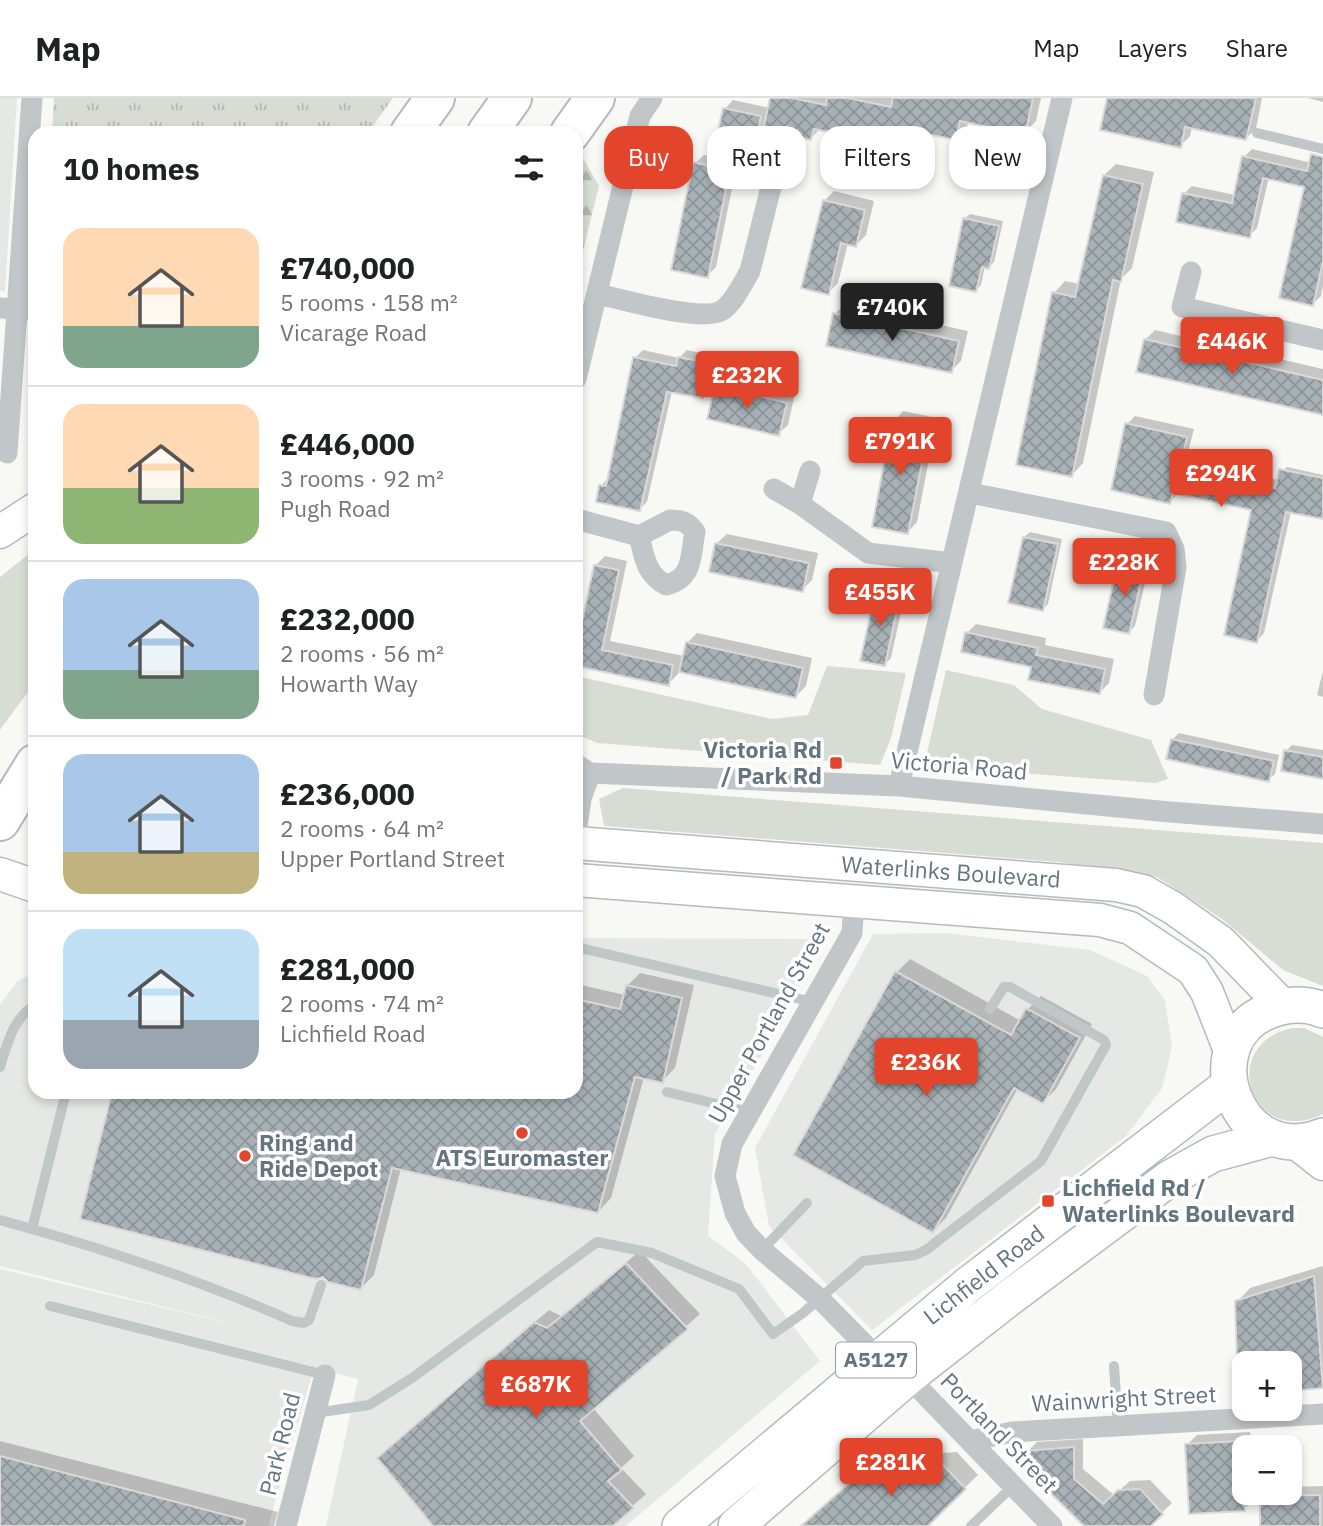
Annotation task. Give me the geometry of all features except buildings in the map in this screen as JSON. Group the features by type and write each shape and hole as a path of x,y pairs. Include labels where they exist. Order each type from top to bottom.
{"highway":[{"path":"415,126 435,98"},
{"path":"492,126 512,98"},
{"path":"575,126 595,98"},
{"path":"0,821 28,775"}],"main road":[{"path":"0,532 28,514"},
{"name":"Waterlinks Boulevard","path":"583,844 1116,885 1143,891 1173,908 1221,942 1283,1006"},
{"path":"0,874 28,884"},
{"name":"Waterlinks Boulevard","path":"583,881 1100,920 1130,928 1194,970 1207,992 1230,1069"},
{"path":"1323,1010 1299,1005 1283,1006 1266,1012 1251,1022 1239,1036 1230,1069 1234,1102 1244,1117 1256,1129 1297,1139 1323,1164"},
{"name":"Lichfield Road","path":"680,1526 878,1358 1230,1069"},
{"name":"Lichfield Road","path":"736,1526 908,1377 1170,1178 1213,1154 1297,1139"}],"street":[{"path":"30,126 32,98"},
{"path":"583,352 640,116 652,98"},
{"path":"899,786 1062,98"},
{"path":"7,453 28,154"},
{"path":"598,294 703,316 722,310 750,271 770,189"},
{"path":"1191,272 1182,307 1323,340"},
{"path":"800,504 810,471"},
{"path":"774,489 800,504 868,553 952,563"},
{"path":"970,493 1166,532 1174,549 1176,567 1154,695"},
{"path":"583,521 639,536"},
{"name":"Victoria Road","path":"583,768 899,786 1323,824"},
{"name":"Upper Portland Street","path":"854,902 852,933 732,1144 725,1176 735,1213 746,1233 820,1300 878,1358"},
{"name":"Park Road","path":"286,1526 325,1375"},
{"name":"Portland Street","path":"908,1377 1052,1526"},
{"name":"Wainwright Street","path":"970,1441 1012,1432 1323,1414"}],"lane":[{"path":"1257,133 1323,149"},
{"path":"583,949 813,1002"},
{"path":"315,1413 369,1405 412,1378 597,1242 652,1254 739,1289 773,1334 820,1300 863,1261 915,1255 939,1242 1041,1161 1106,1045 1104,1040 1010,987 1004,987 990,1009"},
{"path":"0,1067 10,1035 28,1009"},
{"path":"667,1092 750,1112"},
{"path":"32,1229 64,1099"},
{"path":"762,1250 807,1203"},
{"path":"0,1220 173,1274 292,1321 304,1323 309,1320 321,1285"},
{"path":"50,1306 325,1375"},
{"path":"1114,1366 1118,1426"},
{"path":"971,1526 1013,1486"}],"shaded area":[{"path":"0,98 17,98 5,291 0,291"},
{"path":"945,933 1090,950 1147,976 1165,1000 1172,1047 1162,1088 1126,1136 872,1330 769,1226 755,1148 873,934"},
{"path":"583,938 822,939 778,1028 715,1134 708,1236 745,1263 820,1361 626,1526 326,1526 358,1379 314,1368 268,1526 0,1526 0,1269 265,1332 0,1266 0,1005 17,982 28,976 28,1099 583,1099"}],"green space":[{"path":"54,98 393,98 373,126 52,126"},
{"path":"583,158 599,186 583,250"},
{"path":"28,555 28,692 0,730 0,577"},
{"path":"827,666 906,673 891,738 880,765 597,743 583,737 583,678 772,719 808,715"},
{"path":"946,670 1014,685 1042,709 1151,740 1168,779 1155,783 924,766"},
{"path":"623,788 1323,843 1323,986 1283,970 1222,919 1157,877 1058,862 604,826 599,799"},
{"path":"1292,1028 1304,1028 1323,1037 1323,1114 1298,1121 1277,1118 1262,1107 1252,1090 1249,1072 1255,1054 1269,1038"}],"place":[{"name":"Victoria Rd / Park Rd","path":"836,763"},
{"name":"ATS Euromaster","path":"522,1133"},
{"name":"Ring and Ride Depot","path":"245,1156"},
{"name":"Lichfield Rd / Waterlinks Boulevard","path":"1048,1201"}]}
